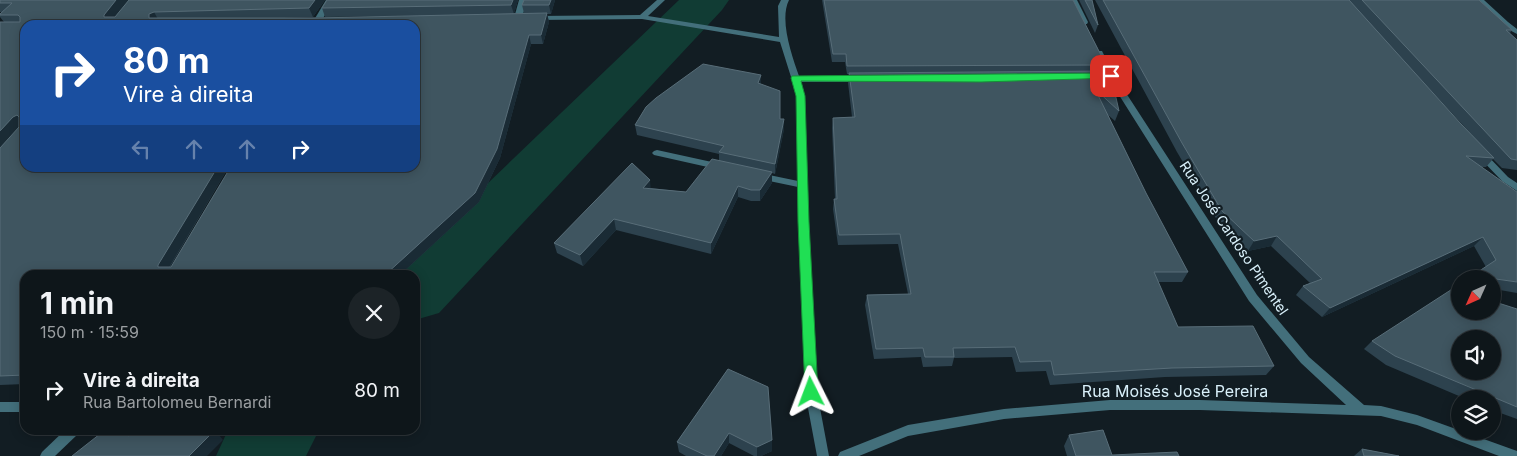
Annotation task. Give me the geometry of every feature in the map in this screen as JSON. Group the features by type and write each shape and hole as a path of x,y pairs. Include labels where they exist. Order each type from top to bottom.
{"street":[{"path":"316,20 330,0"},
{"path":"518,18 523,0"},
{"path":"642,17 661,0"},
{"path":"785,0 782,6 783,40 801,96 811,392 823,456"},
{"name":"Rua José Cardoso Pimentel","path":"1073,0 1092,38 1106,76 1253,298 1305,360 1362,411"},
{"path":"1480,0 1505,24 1517,32"},
{"path":"508,18 642,17 783,40"},
{"path":"796,78 874,78"},
{"path":"1472,144 1505,179 1517,188"},
{"path":"657,154 735,170"},
{"path":"754,175 803,185"},
{"name":"Rua Moisés José Pereira","path":"844,456 908,431 1004,414 1110,405 1200,405 1362,411"},
{"path":"0,408 20,407"},
{"path":"1362,411 1381,411 1417,420 1514,456"},
{"path":"46,456 69,435"}],"building":[{"path":"0,0 116,0 104,15 104,17 115,17 129,0 315,0 309,8 154,12 149,14 149,18 315,18 547,13 541,35 529,35 497,149 475,193 390,270 20,270 20,375 0,376 0,148 19,127 19,117 17,115 13,117 0,131 0,22 20,22 20,172 215,172 158,267 171,267 228,172 420,172 420,20 20,20 18,15 0,15 12,3 0,3"},
{"path":"327,0 513,0 511,5 322,8"},
{"path":"524,0 551,0 549,5 522,5"},
{"path":"824,0 1073,0 1106,65 847,66 846,54 833,54"},
{"path":"1085,0 1092,0 1098,25"},
{"path":"1103,0 1349,0 1494,158 1466,156 1517,192 1517,282 1501,280 1501,270 1481,270 1496,260 1483,237 1330,308 1303,286 1322,279 1277,236 1254,241 1222,211"},
{"path":"1362,0 1479,0 1512,30 1506,30 1517,40 1517,160 1511,159"},
{"path":"703,64 761,75 758,83 780,91 780,119 784,119 775,164 719,152 724,146 635,125 646,107 656,98"},
{"path":"1110,71 1119,111 1095,89 1146,193 1188,272 1154,272 1178,327 1253,326 1274,366 1172,368 1054,375 1051,361 1020,362 1015,347 953,348 954,357 925,357 923,348 876,349 867,295 911,294 900,234 839,235 834,199 837,199 833,118 855,117 849,73"},
{"path":"712,159 772,172 760,190 751,190 738,186 711,243 614,219 580,255 554,243 632,163 650,180 643,188 686,192"},
{"path":"1451,290 1451,320 1501,320 1501,304 1517,309 1517,407 1501,400 1501,390 1476,390 1452,380 1501,380 1501,330 1451,330 1451,379 1395,356 1372,341"},
{"path":"728,369 768,387 772,440 757,447 729,433 714,456 707,456 677,442"},
{"path":"1103,430 1112,455 1177,452 1179,456 1076,456 1069,435"},
{"path":"99,435 210,435 189,456 72,456"},
{"path":"1362,449 1399,456 1364,456"}],"waterway":[{"path":"420,289 706,0"},
{"path":"255,456 276,435"}],"route":[{"path":"811,392 803,222 801,96 796,78 981,79 1111,76"}]}
